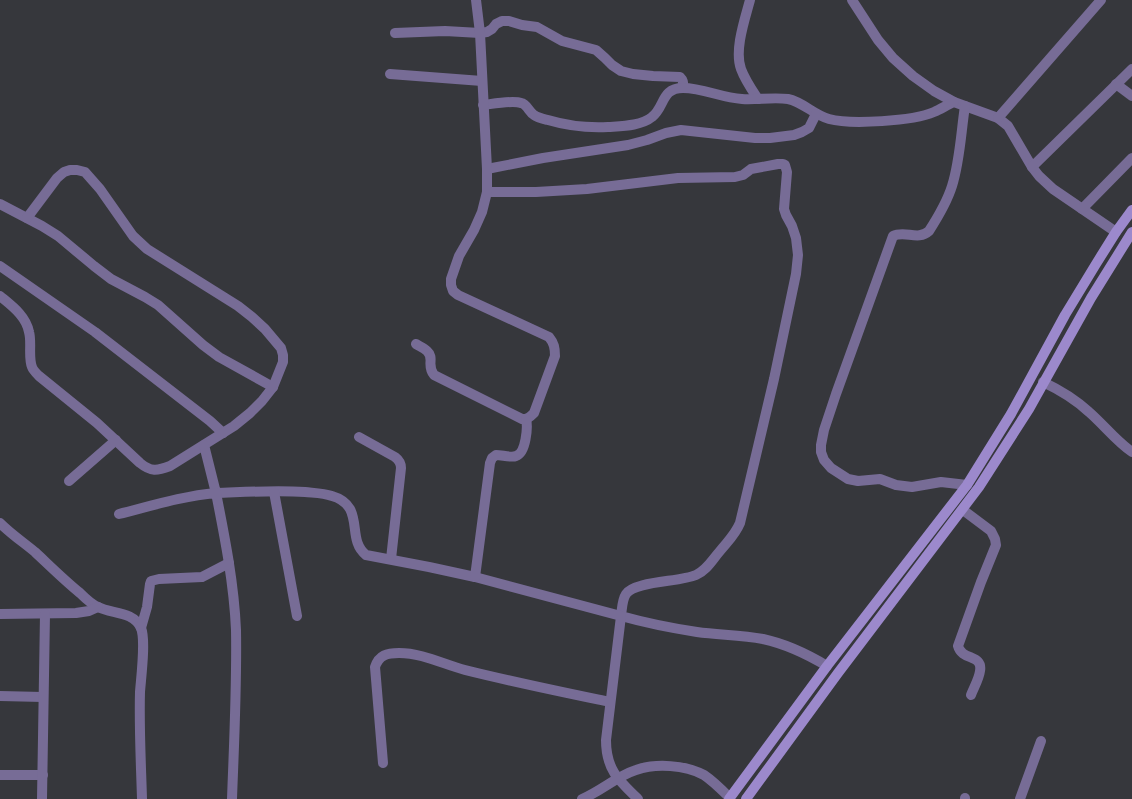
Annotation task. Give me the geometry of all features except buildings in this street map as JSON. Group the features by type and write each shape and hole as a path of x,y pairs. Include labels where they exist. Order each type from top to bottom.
{"street":[{"path":"416,344 430,352 431,372 434,375 516,417 526,419 534,413 552,364 555,349 549,337 458,295 451,286 451,279 459,256 482,212 487,192 480,33 476,0"},
{"path":"750,0 741,35 740,67 758,100"},
{"path":"852,0 878,40 893,58 913,76 954,102 998,118 1008,126 1039,176 1053,189 1116,232"},
{"path":"998,118 1101,0"},
{"path":"395,33 445,31 480,33 492,30 496,24 502,21 509,21 537,27 562,41 596,50 621,71 653,76 680,77 683,80 683,88"},
{"path":"1032,167 1132,69"},
{"path":"390,74 482,81"},
{"path":"1116,84 1132,96"},
{"path":"483,105 520,102 525,105 532,115 561,124 583,127 607,127 644,122 652,117 668,93 675,89 683,88 741,99 788,99 797,102 816,114 839,121 914,118 933,113 954,102"},
{"path":"965,106 956,170 944,206 926,234 915,236 904,233 893,236 827,421 821,452 824,460 831,468 848,479 858,481 880,480 912,488 941,482 967,485"},
{"path":"487,169 628,145 681,130 755,138 794,135 809,128 816,114"},
{"path":"1082,209 1132,158"},
{"path":"487,192 587,189 678,178 735,176 743,175 751,169 778,164 785,165 786,169 784,209 796,238 798,255 796,274 774,379 740,523 735,534 703,571 695,576 631,589 626,594 623,602 610,702 606,752 610,766 618,779 638,799"},
{"path":"0,296 13,306 26,323 30,333 30,362 32,368 39,376 97,423 146,468 153,470 170,466 250,414 273,387 282,368 283,355 281,348 252,317 238,306 147,249 133,236 100,189 84,172 70,170 64,172 57,178 27,218"},
{"path":"0,204 58,236 111,279 158,305 219,357 273,387"},
{"path":"582,799 636,770 654,766 676,767 695,771 705,776 729,798 827,666 967,485 1001,430 1065,315 1116,232 1132,210"},
{"path":"746,799 838,673 980,487 1029,409 1091,298 1132,232"},
{"path":"0,266 94,332 223,433"},
{"path":"1044,382 1075,400 1090,412 1118,442 1132,452"},
{"path":"475,577 490,463 496,455 513,457 520,454 528,428 526,419"},
{"path":"359,437 395,457 401,464 391,559"},
{"path":"69,481 116,440"},
{"path":"204,445 216,493 229,564 236,630 232,799"},
{"path":"119,514 184,498 216,493 292,491 333,496 345,502 351,510 358,544 361,551 366,555 475,577 661,626 762,639 807,654 827,666"},
{"path":"274,492 297,616"},
{"path":"963,510 991,531 996,545 958,646 963,655 976,660 980,664 980,674 971,694"},
{"path":"0,523 70,585 98,607 130,617 141,628"},
{"path":"142,799 140,694 143,641 141,628 147,607 150,584 152,581 159,579 202,577 229,564"},
{"path":"0,614 76,613 98,607"},
{"path":"42,799 45,614"},
{"path":"383,764 375,667 377,661 387,654 415,654 464,669 610,702"},
{"path":"0,696 43,697"},
{"path":"1020,799 1041,741"},
{"path":"0,775 43,775"}]}
